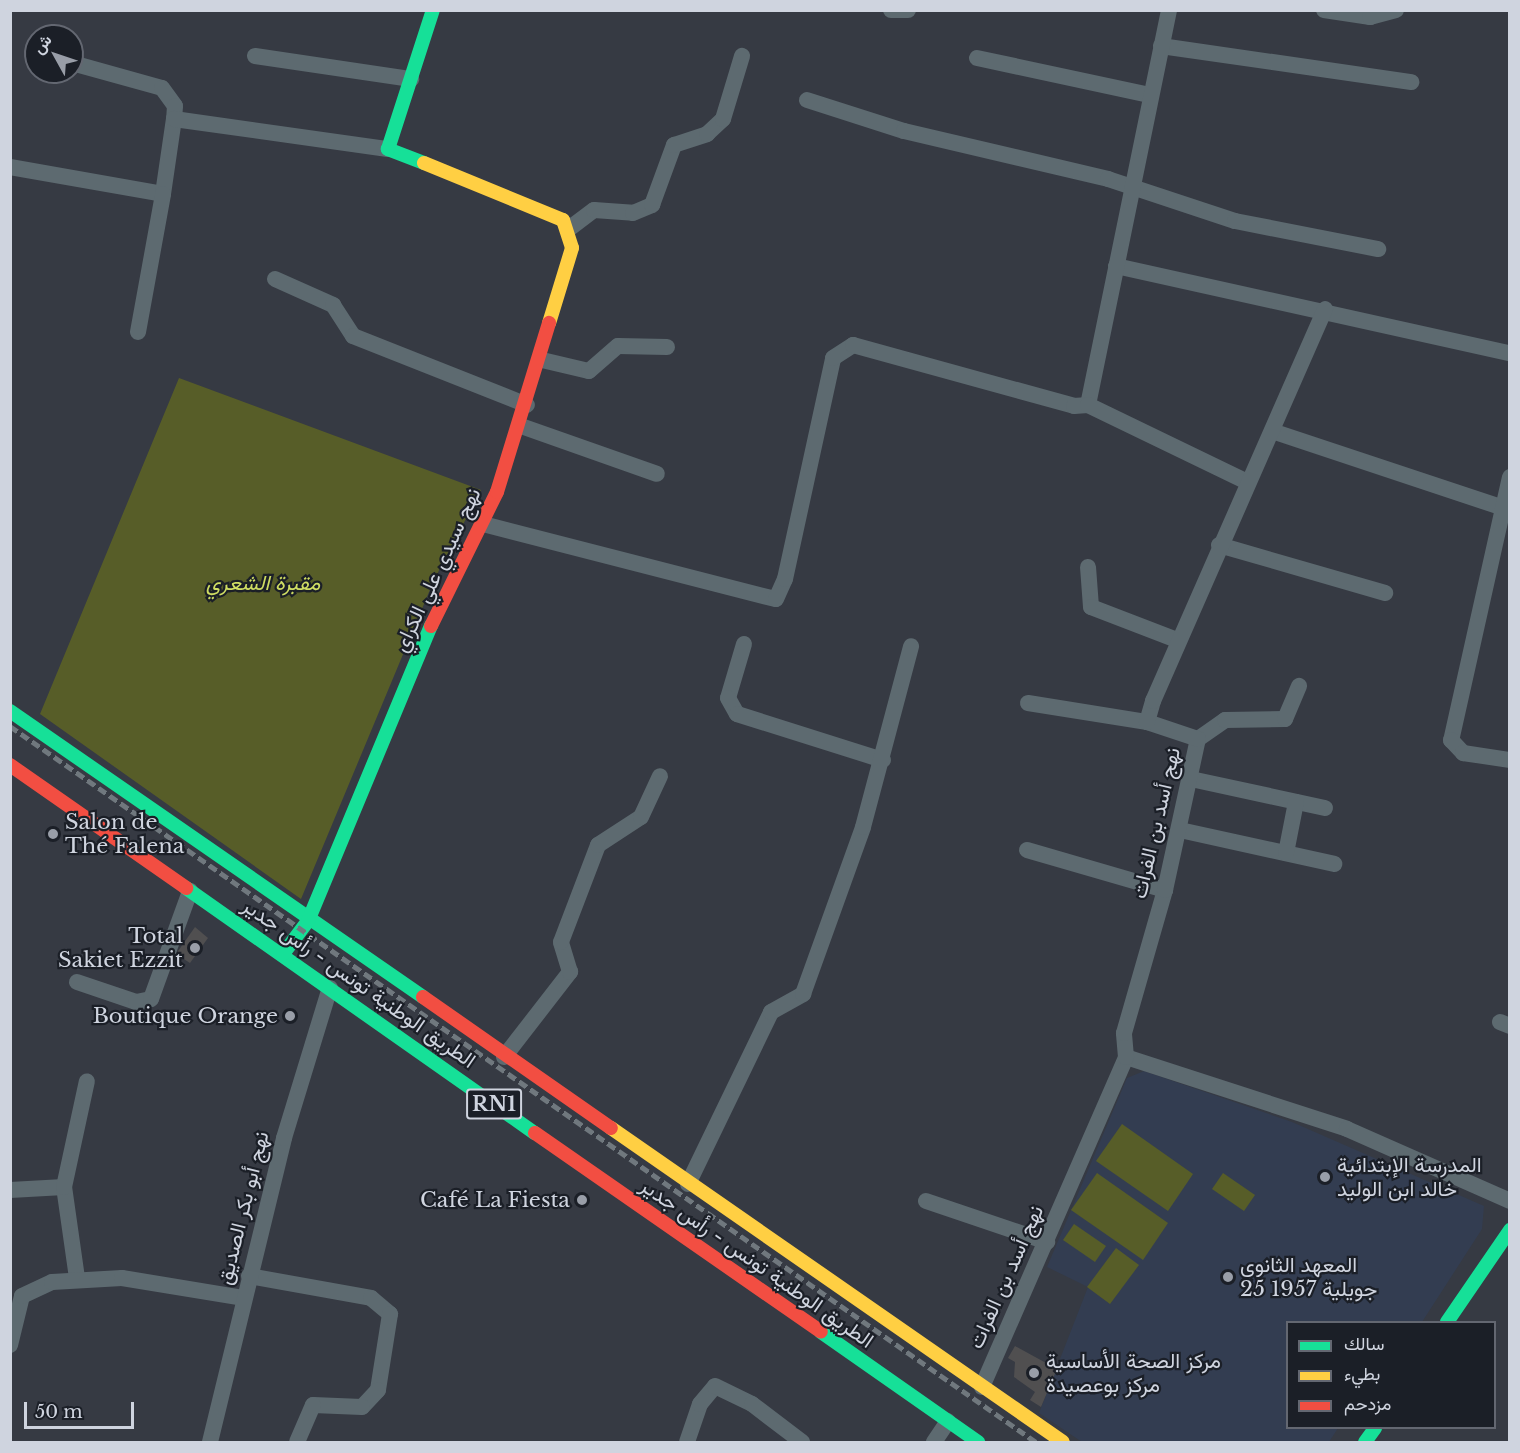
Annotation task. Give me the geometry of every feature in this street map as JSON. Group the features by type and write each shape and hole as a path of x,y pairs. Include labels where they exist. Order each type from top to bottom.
{"street":[{"path":"388,149 433,10"},
{"path":"891,10 908,10"},
{"path":"1088,405 1116,266 1129,187 1169,10"},
{"path":"1324,10 1370,16 1396,10"},
{"path":"1161,46 1411,82"},
{"path":"255,56 411,79"},
{"path":"174,120 388,149 563,220 570,228 594,210 633,213 652,205 674,145 707,134 723,119 742,56"},
{"path":"977,58 1150,95"},
{"path":"84,66 162,88 175,106 163,194 138,332"},
{"path":"807,100 904,131 1129,187 1235,221 1378,249"},
{"path":"10,167 163,194"},
{"name":"نهج سيدي علي الكراي","path":"283,954 308,921 446,589 483,524 542,360 572,248 570,228"},
{"path":"1116,266 1325,309 1509,353"},
{"path":"275,279 333,305 348,331 364,341 527,405"},
{"name":"نهج أسد بن الفرات","path":"982,1387 1126,1057 1124,1033 1165,890 1180,830 1198,739 1147,723 1177,640 1325,309"},
{"path":"483,524 770,601 785,579 814,430 840,349 859,345 1074,406 1088,405 1247,482"},
{"path":"542,360 589,371 618,346 667,347"},
{"path":"520,426 657,474"},
{"path":"1272,430 1503,508"},
{"path":"1509,477 1451,740 1463,753 1509,760"},
{"path":"1219,545 1385,593"},
{"path":"1089,567 1091,607 1177,640"},
{"path":"744,644 728,698 737,714 883,760"},
{"path":"688,1184 771,1012 802,994 883,760 911,646"},
{"path":"1198,739 1225,720 1285,719 1299,687"},
{"path":"1028,703 1147,723"},
{"path":"10,711 308,921 1063,1443"},
{"name":"الطريق الوطنية تونس - رأس جدير","path":"10,765 283,954 978,1443"},
{"path":"504,1057 570,972 561,942 598,844 641,817 660,776"},
{"path":"1191,779 1325,808"},
{"path":"1286,853 1296,802"},
{"path":"1180,830 1334,864"},
{"path":"1027,850 1165,890"},
{"path":"77,982 136,1002 151,999 190,891"},
{"name":"نهج أبو بكر الصديق","path":"210,1443 249,1276 330,988"},
{"path":"1126,1057 1347,1129 1508,1198"},
{"path":"77,1278 64,1187 87,1081"},
{"path":"10,1190 64,1187"},
{"path":"926,1201 1047,1242"},
{"path":"1448,1321 1509,1230"},
{"path":"249,1276 371,1298 390,1314 378,1390 362,1407 313,1405 297,1443"},
{"path":"10,1345 27,1290 77,1278 122,1278 244,1298"},
{"path":"687,1443 700,1404 715,1386 752,1404 802,1443"},
{"path":"934,1443 948,1421"},
{"path":"1365,1443 1374,1429"}],"shaded area":[{"name":"المعهد الثانوي 25 جويلية 1957","path":"1144,1071 1292,1122 1484,1206 1482,1229 1423,1321 1286,1321 1286,1429 1337,1429 1329,1442 1082,1442 1039,1413 1088,1287 1047,1267 1127,1078"}],"green space":[{"name":"مقبرة الشعري","path":"179,378 481,490 434,580 301,899 40,714"},
{"path":"1122,1124 1193,1174 1168,1211 1096,1161"},
{"path":"1097,1173 1168,1223 1143,1260 1071,1210"},
{"path":"1223,1173 1255,1195 1244,1211 1212,1189"},
{"path":"1074,1224 1106,1246 1095,1262 1063,1240"},
{"path":"1116,1248 1139,1265 1110,1304 1087,1287"}],"building":[{"path":"195,927 208,938 190,963 176,954"},
{"name":"مركز الصحة الأساسية مركز بوعصيدة","path":"1015,1346 1057,1369 1041,1407 1030,1400 1035,1392 1014,1377 1015,1362 1008,1358"}],"railway":[{"path":"10,726 1036,1442"}],"traffic: fast":[{"path":"424,163 388,149 433,10"},
{"path":"283,954 308,921 431,626"},
{"path":"10,711 423,997"},
{"path":"186,888 535,1133"},
{"path":"1448,1321 1510,1230"},
{"path":"821,1332 978,1442"},
{"path":"1365,1442 1374,1429"}],"traffic: slow":[{"path":"424,163 563,220 572,248 549,323"},
{"path":"611,1128 1063,1442"}],"traffic: jam":[{"path":"431,626 497,492 549,323"},
{"path":"10,765 186,888"},
{"path":"423,997 611,1128"},
{"path":"535,1133 821,1332"}],"place":[{"name":"Salon de Thé Falena","path":"53,834"},
{"name":"Total Sakiet Ezzit","path":"195,948"},
{"name":"Boutique Orange","path":"290,1016"},
{"name":"المدرسة الإبتدائية خالد ابن الوليد","path":"1325,1177"},
{"name":"Café La Fiesta","path":"582,1200"},
{"name":"المعهد الثانوي 25 جويلية 1957","path":"1228,1277"},
{"name":"مركز الصحة الأساسية مركز بوعصيدة","path":"1034,1373"}]}
